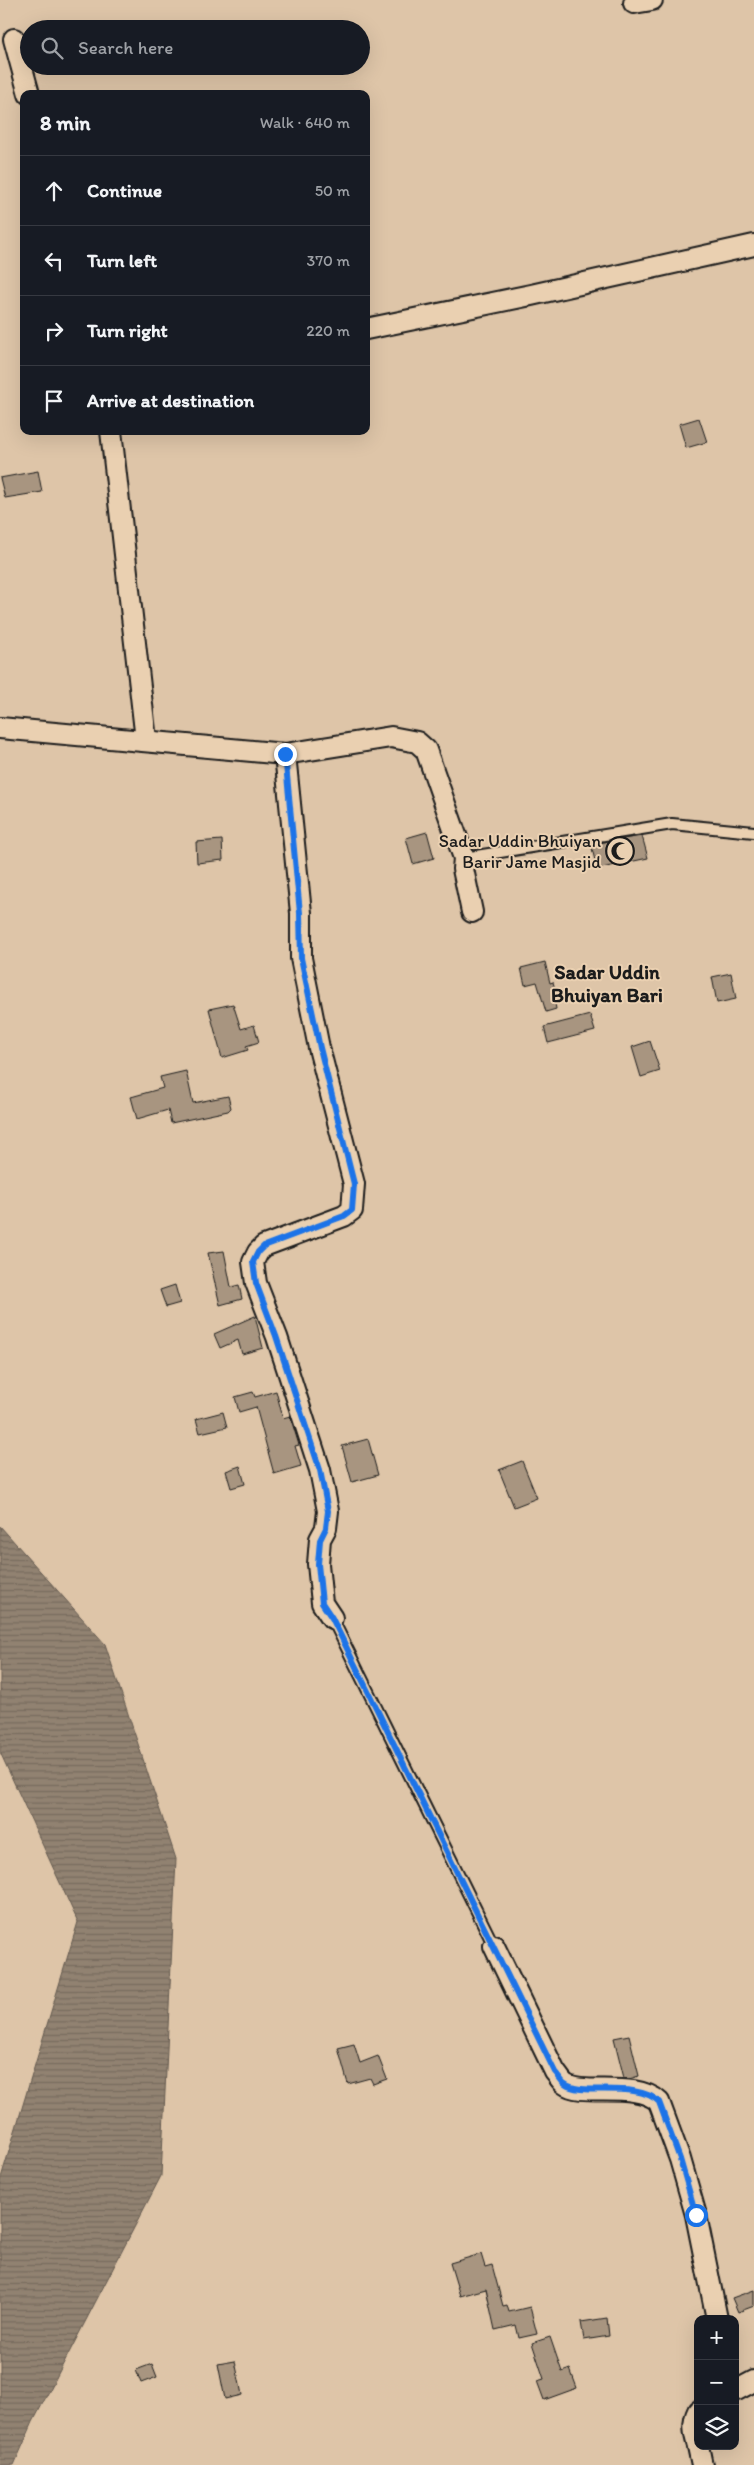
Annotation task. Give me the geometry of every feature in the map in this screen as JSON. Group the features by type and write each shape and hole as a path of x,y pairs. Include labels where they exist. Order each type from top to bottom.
{"street":[{"path":"14,39 20,63"},
{"path":"23,75 27,90"},
{"path":"370,328 540,293 754,245"},
{"path":"111,435 146,740"},
{"path":"0,728 285,754 391,737 417,742 426,750 464,858 463,869 472,912"},
{"path":"285,754 300,913 301,958 320,1048 354,1184 354,1196 352,1210 344,1216 264,1246 258,1252 253,1262 256,1283 276,1336 320,1470 328,1511 326,1528 320,1540 318,1564 322,1603 332,1618"},
{"path":"494,1946 555,2072 565,2084 576,2088 601,2088 636,2092 654,2097 659,2102 680,2159 696,2215 716,2315"},
{"path":"694,2417 694,2434"},
{"path":"699,2450 702,2465"}],"lane":[{"path":"464,858 672,824 754,832"},
{"path":"332,1618 494,1946"}],"shaded area":[{"path":"0,1526 105,1644 176,1859 161,2176 33,2422 14,2465 0,2465 0,2181 78,1922 0,1752"}],"building":[{"path":"699,418 707,442 686,448 679,424"},
{"path":"38,471 42,492 5,498 0,478"},
{"path":"427,832 434,858 413,864 406,838"},
{"path":"642,836 648,858 597,869 591,844"},
{"path":"222,840 223,860 197,863 196,842"},
{"path":"545,962 550,983 553,982 557,997 554,998 556,1009 546,1012 537,982 525,985 521,968"},
{"path":"731,973 736,999 717,1003 712,977"},
{"path":"233,1004 241,1029 254,1025 259,1042 246,1046 248,1050 222,1058 209,1009"},
{"path":"590,1015 595,1031 548,1043 544,1027"},
{"path":"650,1041 660,1071 641,1077 632,1047"},
{"path":"186,1071 193,1103 228,1096 231,1108 228,1111 171,1123 168,1110 137,1119 131,1097 163,1088 160,1077"},
{"path":"224,1251 231,1287 239,1285 242,1299 220,1305 208,1253"},
{"path":"175,1285 180,1303 166,1307 160,1290"},
{"path":"255,1316 263,1348 242,1354 238,1340 220,1348 214,1334"},
{"path":"276,1391 283,1418 290,1416 299,1445 295,1446 301,1466 274,1474 256,1407 239,1412 235,1397 253,1392 255,1397"},
{"path":"223,1412 227,1427 200,1433 196,1419"},
{"path":"368,1439 378,1475 352,1482 342,1446"},
{"path":"522,1461 537,1498 514,1507 499,1470"},
{"path":"240,1466 245,1484 231,1488 226,1471"},
{"path":"629,2035 639,2076 629,2079 624,2078 614,2038"},
{"path":"354,2044 360,2063 378,2056 387,2079 373,2084 370,2078 348,2084 338,2048"},
{"path":"481,2254 485,2267 492,2265 503,2306 507,2305 509,2312 530,2307 537,2334 519,2338 516,2325 495,2330 486,2289 460,2296 450,2263"},
{"path":"754,2290 754,2306 738,2312 732,2298"},
{"path":"607,2318 609,2336 584,2340 581,2322"},
{"path":"550,2337 562,2372 570,2369 577,2388 544,2400 537,2381 544,2379 532,2343"},
{"path":"235,2361 242,2395 225,2399 218,2364"},
{"path":"152,2364 157,2377 141,2383 136,2370"}],"place":[{"name":"Sadar Uddin Bhuiyan Barir Jame Masjid","path":"620,851"}],"district":[{"name":"Sadar Uddin Bhuiyan Bari","path":"607,984"}],"route":[{"path":"285,754 300,913 301,958 320,1048 354,1184 354,1196 352,1210 344,1216 282,1241 264,1246 258,1252 253,1262 256,1283 276,1336 320,1470 328,1511 326,1528 320,1540 318,1564 322,1603 332,1618 555,2072 565,2084 576,2088 601,2088 636,2092 654,2097 659,2102 680,2159 696,2215"}]}
